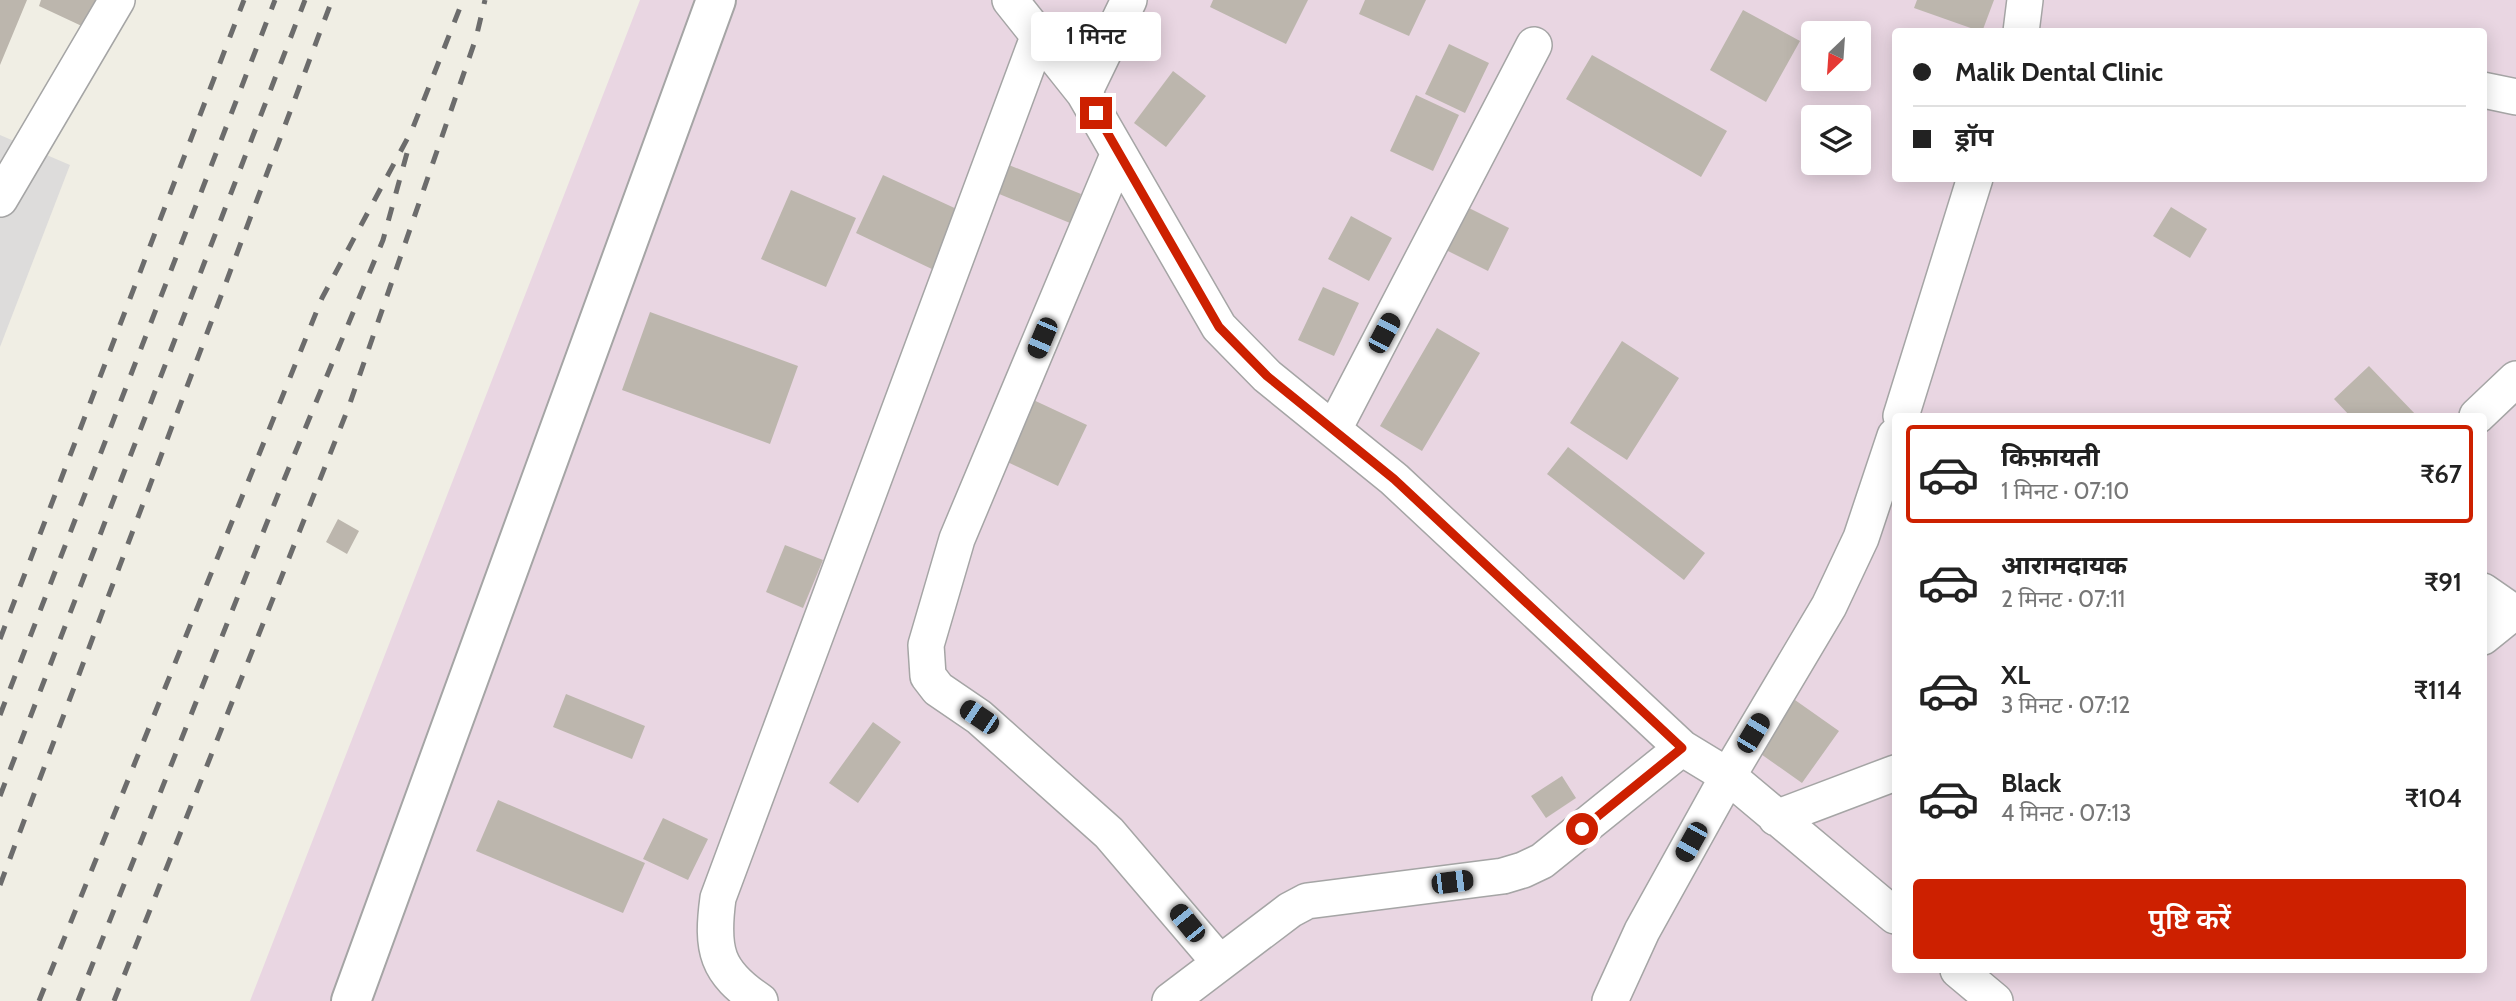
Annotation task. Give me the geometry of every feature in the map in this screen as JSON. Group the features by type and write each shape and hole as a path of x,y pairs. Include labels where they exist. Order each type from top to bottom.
{"street":[{"path":"0,199 117,0"},
{"path":"351,1001 716,0"},
{"path":"1010,0 1084,93 1219,327 1267,376 1394,479 1682,748 1728,776 1892,914"},
{"path":"1084,93 1129,0"},
{"path":"2022,28 2025,0"},
{"path":"760,1001 741,989 722,968 716,941 718,898 1038,37"},
{"path":"1334,429 1534,45"},
{"path":"2487,91 2516,97"},
{"path":"1118,155 957,539 926,645 925,660 928,676 938,689 979,717 1109,833 1220,963"},
{"path":"1903,413 1974,182"},
{"path":"2480,413 2516,379"},
{"path":"1610,1001 1642,931 1728,776 1829,606 1861,538 1892,445"},
{"path":"2487,594 2515,613 2487,634"},
{"path":"1170,1001 1290,910 1307,901 1503,876 1533,866 1682,748"},
{"path":"1776,817 1892,774"},
{"path":"1962,973 1995,1001"}],"shaded area":[{"path":"640,0 2516,0 2516,1001 250,1001"},
{"path":"0,135 70,165 0,347"}],"building":[{"path":"0,0 27,0 0,65"},
{"path":"41,0 98,0 86,28 39,6"},
{"path":"1213,0 1308,0 1286,44 1210,7"},
{"path":"1365,0 1426,0 1409,36 1359,14"},
{"path":"1917,0 1994,0 1984,28 1971,28 1914,8"},
{"path":"1743,10 1800,41 1766,102 1710,70"},
{"path":"1449,44 1489,63 1465,113 1425,94"},
{"path":"1592,55 1727,131 1701,177 1566,99"},
{"path":"1173,71 1206,96 1166,147 1134,123"},
{"path":"1416,95 1459,115 1433,171 1390,151"},
{"path":"1004,163 1081,194 1070,223 992,191"},
{"path":"883,175 961,211 934,270 856,233"},
{"path":"791,190 856,218 826,287 761,259"},
{"path":"1461,204 1509,228 1488,271 1440,247"},
{"path":"2171,207 2207,229 2190,258 2153,236"},
{"path":"1351,216 1392,238 1369,281 1328,259"},
{"path":"1323,287 1359,303 1334,356 1298,340"},
{"path":"650,312 798,366 770,444 622,390"},
{"path":"1437,328 1480,353 1422,451 1380,426"},
{"path":"1622,341 1679,378 1627,460 1570,423"},
{"path":"2369,366 2414,413 2347,413 2334,399"},
{"path":"1027,397 1087,425 1058,486 999,458"},
{"path":"1568,447 1705,553 1684,580 1547,474"},
{"path":"338,519 359,531 347,554 326,542"},
{"path":"785,545 823,560 803,608 766,592"},
{"path":"566,694 645,726 632,759 553,727"},
{"path":"1795,700 1839,731 1802,783 1758,752"},
{"path":"873,722 901,742 858,803 829,783"},
{"path":"1562,776 1576,798 1546,818 1531,796"},
{"path":"498,800 645,863 623,913 476,851"},
{"path":"663,818 708,839 688,880 643,859"}],"railway":[{"path":"0,639 244,0"},
{"path":"0,715 275,0"},
{"path":"0,796 305,0"},
{"path":"0,885 332,0"},
{"path":"39,1001 322,298 412,130 463,0"},
{"path":"114,1001 349,406 476,38 485,0"},
{"path":"78,1001 281,487 383,240 407,153"}],"route":[{"path":"1096,113 1219,327 1241,353 1394,479 1682,748 1582,829"}]}
